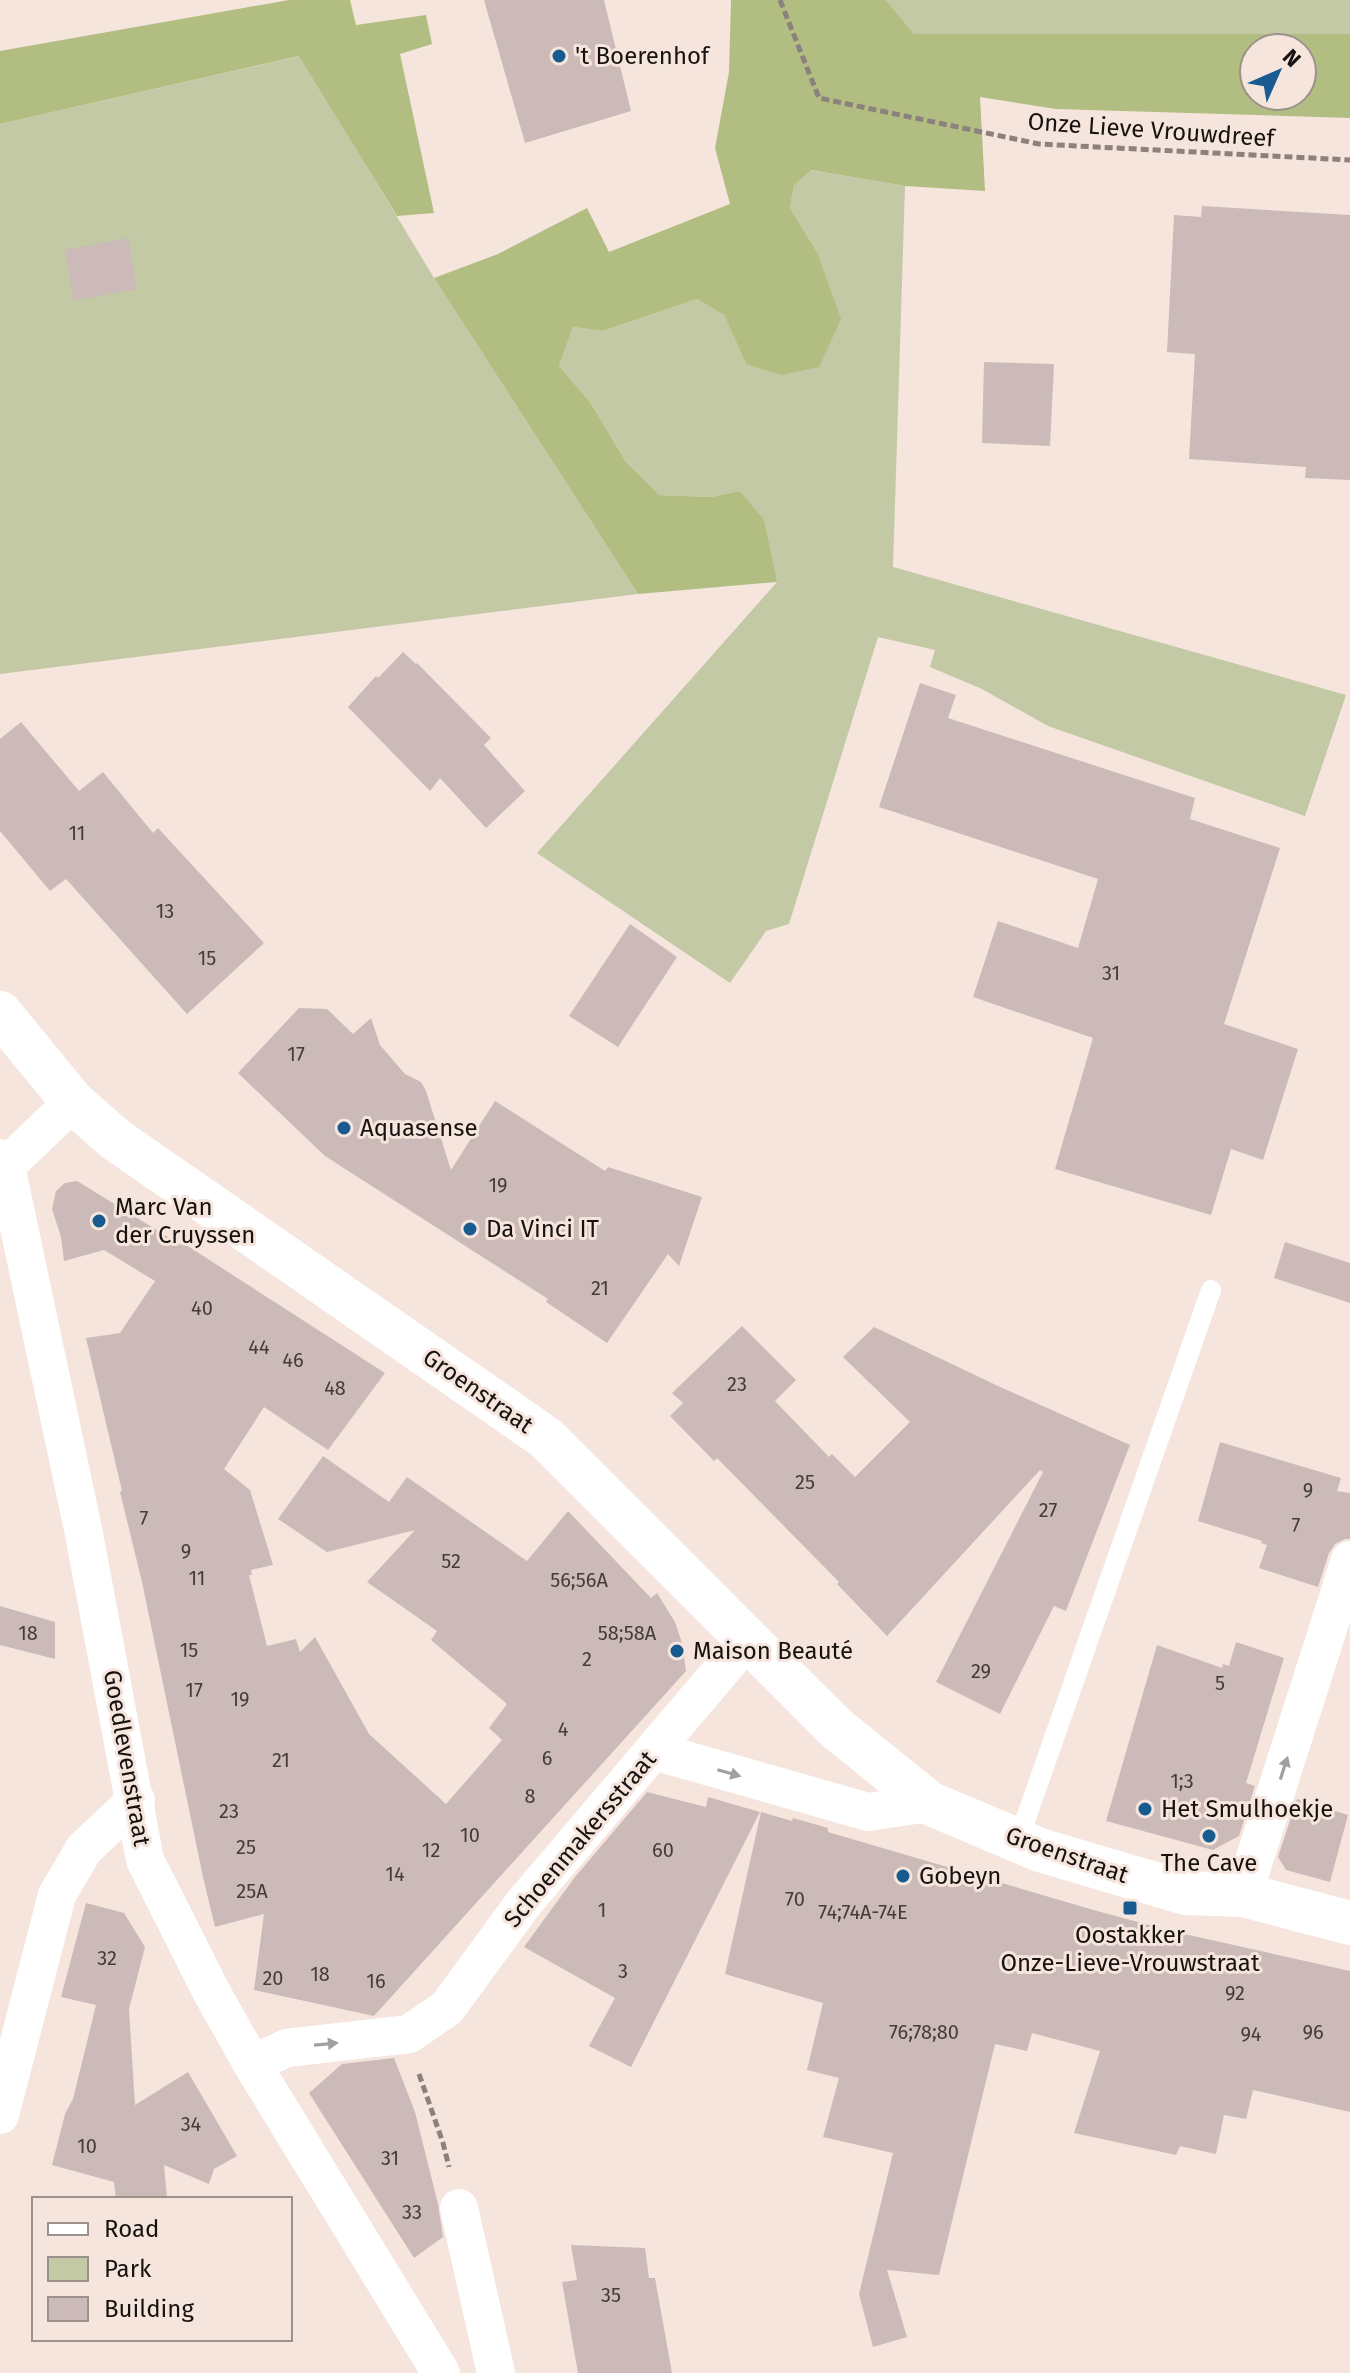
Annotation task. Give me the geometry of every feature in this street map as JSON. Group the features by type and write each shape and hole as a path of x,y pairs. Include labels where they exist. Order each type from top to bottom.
{"street":[{"name":"Groenstraat","path":"0,1013 73,1102 115,1139 546,1438 836,1728 929,1803 1040,1850 1185,1893 1243,1895 1350,1923"},
{"name":"Goedlevenstraat","path":"73,1102 3,1162 84,1534 145,1860 212,1993 252,2064 441,2373"},
{"path":"1243,1895 1350,1560"},
{"name":"Schoenmakersstraat","path":"252,2064 287,2048 409,2034 447,2008 523,1904 748,1639"},
{"path":"654,1751 868,1812 929,1803"},
{"path":"0,2115 57,1895 84,1849 136,1800"},
{"path":"459,2208 496,2373"}],"lane":[{"path":"1018,1841 1211,1290"}],"path":[{"name":"Onze Lieve Vrouwdreef","path":"780,0 819,98 1039,144 1350,160"},
{"path":"409,2034 417,2069 443,2143 459,2208"}],"green space":[{"path":"289,0 350,0 356,25 426,15 432,44 400,54 434,213 397,216 299,56 0,124 0,51"},
{"path":"731,0 886,0 914,34 1238,34 1238,112 1318,112 1318,34 1350,34 1350,118 1056,109 980,97 985,191 905,186 811,170 794,185 790,208 817,252 841,319 819,367 781,375 746,364 724,315 697,299 603,331 573,327 559,366 590,402 626,462 659,495 712,497 740,491 764,520 777,582 638,594 434,278 498,254 587,208 609,252 730,204 715,148 729,72"},
{"path":"886,0 1350,0 1350,34 914,34"},
{"path":"300,56 434,278 638,594 0,674 0,124"},
{"path":"810,170 905,186 893,567 1346,695 1305,816 1048,726 982,689 930,667 935,650 878,637 789,924 766,931 730,983 537,853 777,582 741,491 712,497 658,495 626,462 590,402 559,366 573,327 603,331 697,299 724,315 746,364 817,252 790,208 794,185"}],"building":[{"name":"'t Boerenhof","path":"484,0 604,0 631,111 525,143"},
{"path":"1202,206 1350,215 1350,480 1305,478 1306,467 1189,459 1195,354 1167,352 1174,215 1201,217"},
{"path":"128,238 137,289 74,301 65,250"},
{"path":"984,362 1054,364 1050,446 982,443"},
{"path":"403,652 491,738 484,745 525,791 486,828 440,778 430,791 348,707"},
{"path":"920,683 956,695 948,718 1195,798 1190,819 1280,848 1224,1024 1298,1049 1263,1160 1231,1149 1211,1215 1055,1169 1093,1038 973,997 998,921 1078,948 1098,879 879,807"},
{"path":"21,722 79,791 103,772 153,833 158,828 264,943 187,1014 66,879 50,891 0,831 0,739"},
{"path":"630,924 677,957 618,1047 569,1016"},
{"path":"299,1008 327,1009 353,1034 371,1018 380,1045 405,1074 421,1082 426,1091 451,1170 495,1101 605,1171 608,1167 702,1197 679,1266 668,1254 607,1343 546,1302 548,1299 325,1156 238,1073"},
{"path":"77,1181 181,1245 183,1243 385,1373 328,1450 264,1407 224,1469 250,1490 273,1565 251,1570 252,1575 249,1575 267,1646 296,1639 300,1652 315,1637 369,1734 446,1804 502,1740 489,1728 507,1704 431,1640 437,1631 367,1582 415,1530 327,1552 278,1519 323,1456 389,1502 407,1477 527,1561 568,1511 651,1598 657,1593 675,1622 686,1671 374,2016 254,1990 264,1914 215,1927 142,1582 86,1338 120,1333 155,1281 104,1250 64,1261 61,1237 52,1209 56,1191 65,1183"},
{"path":"1285,1242 1350,1263 1350,1303 1274,1278"},
{"path":"742,1326 796,1380 775,1401 829,1457 832,1454 855,1477 910,1422 843,1357 874,1327 1130,1445 1066,1611 1054,1606 1000,1714 936,1682 1043,1472 1040,1470 887,1636 837,1584 839,1582 717,1458 714,1461 670,1416 683,1403 672,1393"},
{"path":"1220,1442 1341,1478 1337,1491 1350,1493 1350,1539 1335,1544 1329,1553 1318,1587 1259,1568 1267,1545 1262,1541 1198,1521"},
{"path":"0,1606 55,1622 55,1659 0,1645"},
{"path":"1236,1642 1284,1658 1246,1783 1255,1786 1239,1836 1213,1850 1106,1821 1157,1645 1222,1668 1223,1664 1229,1666"},
{"path":"647,1792 706,1807 708,1797 760,1812 631,2067 589,2046 615,1998 524,1947 575,1877"},
{"path":"1297,1799 1348,1815 1330,1882 1286,1870 1278,1857"},
{"path":"761,1812 828,1828 828,1832 1097,1911 1175,1932 1350,1971 1350,2112 1253,2090 1246,2119 1224,2115 1216,2154 1180,2146 1176,2155 1074,2133 1100,2051 1032,2033 1027,2051 995,2044 939,2275 887,2270 907,2337 873,2347 859,2294 893,2153 823,2137 839,2078 807,2070 823,2003 725,1974"},
{"path":"86,1903 124,1913 145,1947 129,2009 135,2105 188,2072 237,2156 214,2169 209,2184 164,2165 167,2197 116,2197 114,2182 52,2165 65,2114 73,2099 96,2005 61,1997"},
{"path":"394,2058 415,2112 443,2237 414,2258 309,2093 342,2064"},
{"path":"571,2245 645,2248 649,2278 655,2278 672,2373 578,2373 562,2282 577,2280"}],"place":[{"name":"'t Boerenhof","path":"559,56"},
{"name":"Aquasense","path":"344,1128"},
{"name":"Marc Van der Cruyssen","path":"99,1221"},
{"name":"Da Vinci IT","path":"470,1229"},
{"name":"Maison Beauté","path":"677,1651"},
{"name":"Het Smulhoekje","path":"1145,1809"},
{"name":"The Cave","path":"1209,1836"},
{"name":"Gobeyn","path":"903,1876"},
{"name":"Oostakker Onze-Lieve-Vrouwstraat","path":"1130,1908"}]}
